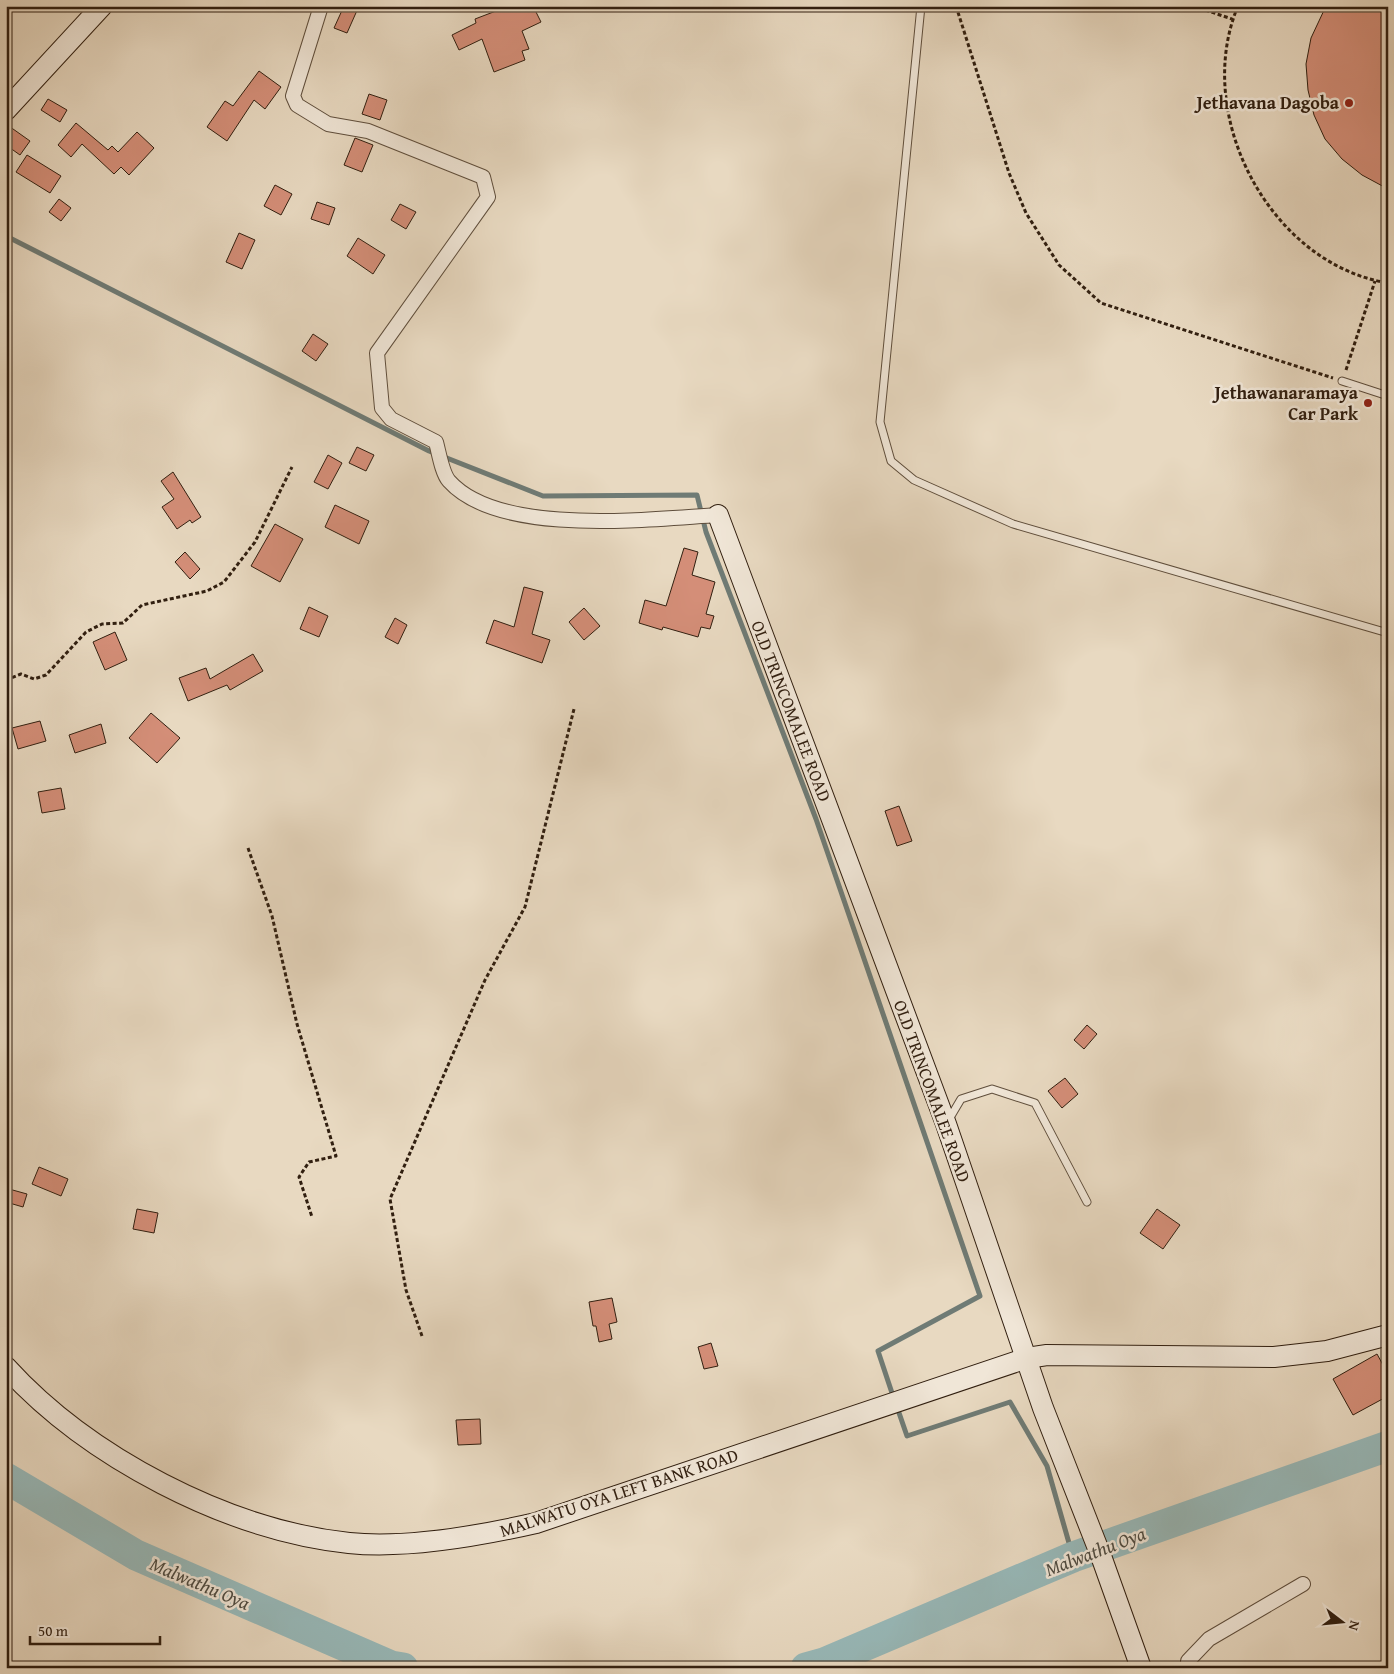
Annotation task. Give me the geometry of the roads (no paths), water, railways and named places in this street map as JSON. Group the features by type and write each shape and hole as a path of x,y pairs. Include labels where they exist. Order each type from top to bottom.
{"main road":[{"path":"6,110 102,6"},
{"name":"OLD TRINCOMALEE ROAD","path":"718,515 946,1124 1028,1358 1043,1408 1101,1556 1140,1665"},
{"name":"MALWATU OYA LEFT BANK ROAD","path":"6,1367 50,1410 85,1438 156,1480 199,1500 258,1523 322,1540 351,1543 438,1540 486,1535 536,1523 1028,1358 1047,1356 1274,1357 1327,1351 1388,1334"}],"street":[{"path":"321,6 293,96 297,105 328,124 368,131 483,176 488,197 377,353 382,408 391,419 436,442 448,481 476,501 508,512 582,522 718,515"},
{"path":"1188,1668 1188,1661 1209,1639 1303,1584"}],"lane":[{"path":"921,6 880,422 891,461 914,480 1013,524 1388,633"},
{"path":"1342,381 1388,396"},
{"path":"946,1124 961,1099 992,1089 1035,1103 1087,1202"}],"waterway":[{"path":"6,236 429,451 543,496 697,495 706,532 816,819 980,1296 878,1351 894,1399"},
{"path":"897,1407 907,1436 1010,1402 1047,1466 1073,1557"},
{"name":"Malwathu Oya","path":"806,1668 824,1663 1073,1557 1388,1446"},
{"name":"Malwathu Oya","path":"6,1478 136,1555 391,1666 403,1668"}],"place":[{"name":"Jethavana Dagoba","path":"1349,103"},
{"name":"Jethawanaramaya Car Park","path":"1368,403"}]}
